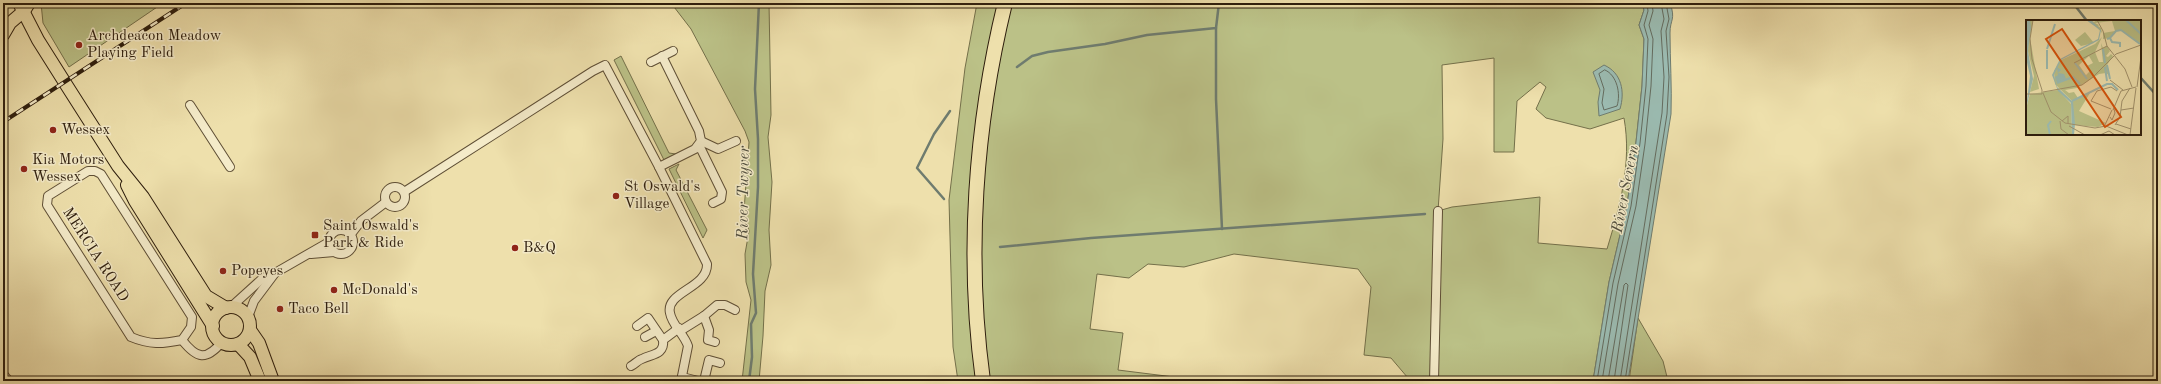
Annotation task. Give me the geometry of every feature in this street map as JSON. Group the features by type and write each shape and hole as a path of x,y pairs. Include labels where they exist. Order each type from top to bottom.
{"highway":[{"path":"983,381 976,308 975,240 978,171 993,52 1005,3"}],"main road":[{"path":"4,33 15,16 24,6 38,40 118,166 143,197 206,296 229,308 242,310 248,317 250,330 259,343 273,381"},
{"path":"118,166 135,201 213,326 217,338 222,342 232,345 238,344 247,337 250,330"},
{"path":"213,326 217,314 229,308"},
{"path":"238,344 250,357 260,381"}],"street":[{"path":"651,62 673,51"},
{"path":"662,56 699,131 700,143 722,192 721,199 713,203"},
{"path":"404,192 593,71 605,65 659,167 707,264 706,275 674,300 670,306 670,313 688,346 681,379 698,381"},
{"path":"190,105 230,167"},
{"path":"700,143 718,149 736,141"},
{"path":"659,167 695,149 700,143"},
{"name":"MERCIA ROAD","path":"88,171 95,171 101,174 192,317 191,327 182,340 163,343 146,343 131,336 47,205 48,196 88,171"},
{"path":"390,187 398,187 404,192 405,199 401,205 394,207 386,202 385,194 390,187"},
{"path":"351,234 360,221 386,202"},
{"path":"1434,381 1438,211"},
{"path":"229,308 263,278 275,273 329,242 332,233 338,230 347,231 351,234 354,241 351,250 345,254 334,252 309,254"},
{"path":"329,242 334,252"},
{"path":"248,317 254,300 275,273"},
{"path":"663,340 704,316 717,305 725,305 735,310"},
{"path":"704,316 709,330 708,340 715,342"},
{"path":"631,366 642,358 652,357 661,351 664,346 663,340 648,318 637,326"},
{"path":"645,337 656,331"},
{"path":"182,340 188,348 201,356 207,356 213,352 222,342"},
{"path":"704,381 709,360 720,363"},
{"path":"3,374 9,381"}],"green space":[{"name":"Archdeacon Meadow Playing Field","path":"41,3 163,3 69,67 43,23"},
{"path":"671,3 769,3 771,115 768,137 772,182 769,230 771,265 765,291 759,381 742,381 751,300 746,282 745,254 749,231 744,211 749,142 745,131 691,29"},
{"path":"977,3 1642,3 1644,10 1639,25 1644,39 1642,86 1636,142 1627,205 1609,282 1593,381 1408,381 1408,378 1391,358 1364,355 1371,287 1358,269 1234,254 1184,267 1148,264 1129,278 1097,274 1090,329 1123,333 1118,370 1206,381 958,381 953,347 949,200 965,68","holes":["1494,58 1494,152 1514,152 1517,101 1540,82 1546,87 1536,109 1546,118 1590,129 1624,118 1627,151 1626,168 1620,201 1607,249 1538,243 1540,197 1452,207 1438,211 1443,139 1442,65"]},
{"path":"621,56 669,153 676,154 664,160 614,60"},
{"path":"679,164 676,170 707,230 703,238 669,169"},
{"path":"1638,318 1663,361 1668,381 1629,381"}],"water":[{"path":"1642,3 1670,3 1672,9 1673,16 1670,28 1671,114 1628,381 1593,381 1609,282 1627,205 1636,142 1642,86 1644,39 1639,25 1644,10"},
{"path":"1604,65 1610,68 1618,78 1621,84 1622,96 1620,109 1599,116 1598,102 1600,90 1593,72"}],"waterway":[{"name":"River Twyver","path":"749,381 752,357 751,324 756,313 753,274 758,187 758,139 755,89 759,3"},
{"path":"1017,67 1032,56 1048,52 1105,44 1147,35 1216,28 1219,3"},
{"path":"2073,3 2086,20"},
{"path":"1216,28 1216,99 1222,229"},
{"path":"2141,78 2158,97"},
{"path":"944,199 917,168 934,134 950,111"},
{"path":"1000,247 1091,238 1425,214"}],"railway":[{"path":"3,122 186,3"}],"place":[{"name":"Archdeacon Meadow Playing Field","path":"79,45"},
{"name":"Wessex","path":"53,130"},
{"name":"Kia Motors Wessex","path":"24,169"},
{"name":"St Oswald's Village","path":"616,196"},
{"name":"Saint Oswald's Park & Ride","path":"315,235"},
{"name":"B&Q","path":"515,248"},
{"name":"Popeyes","path":"223,271"},
{"name":"McDonald's","path":"334,290"},
{"name":"Taco Bell","path":"280,309"}],"water label":[{"name":"River Severn","path":"1626,189"}]}
